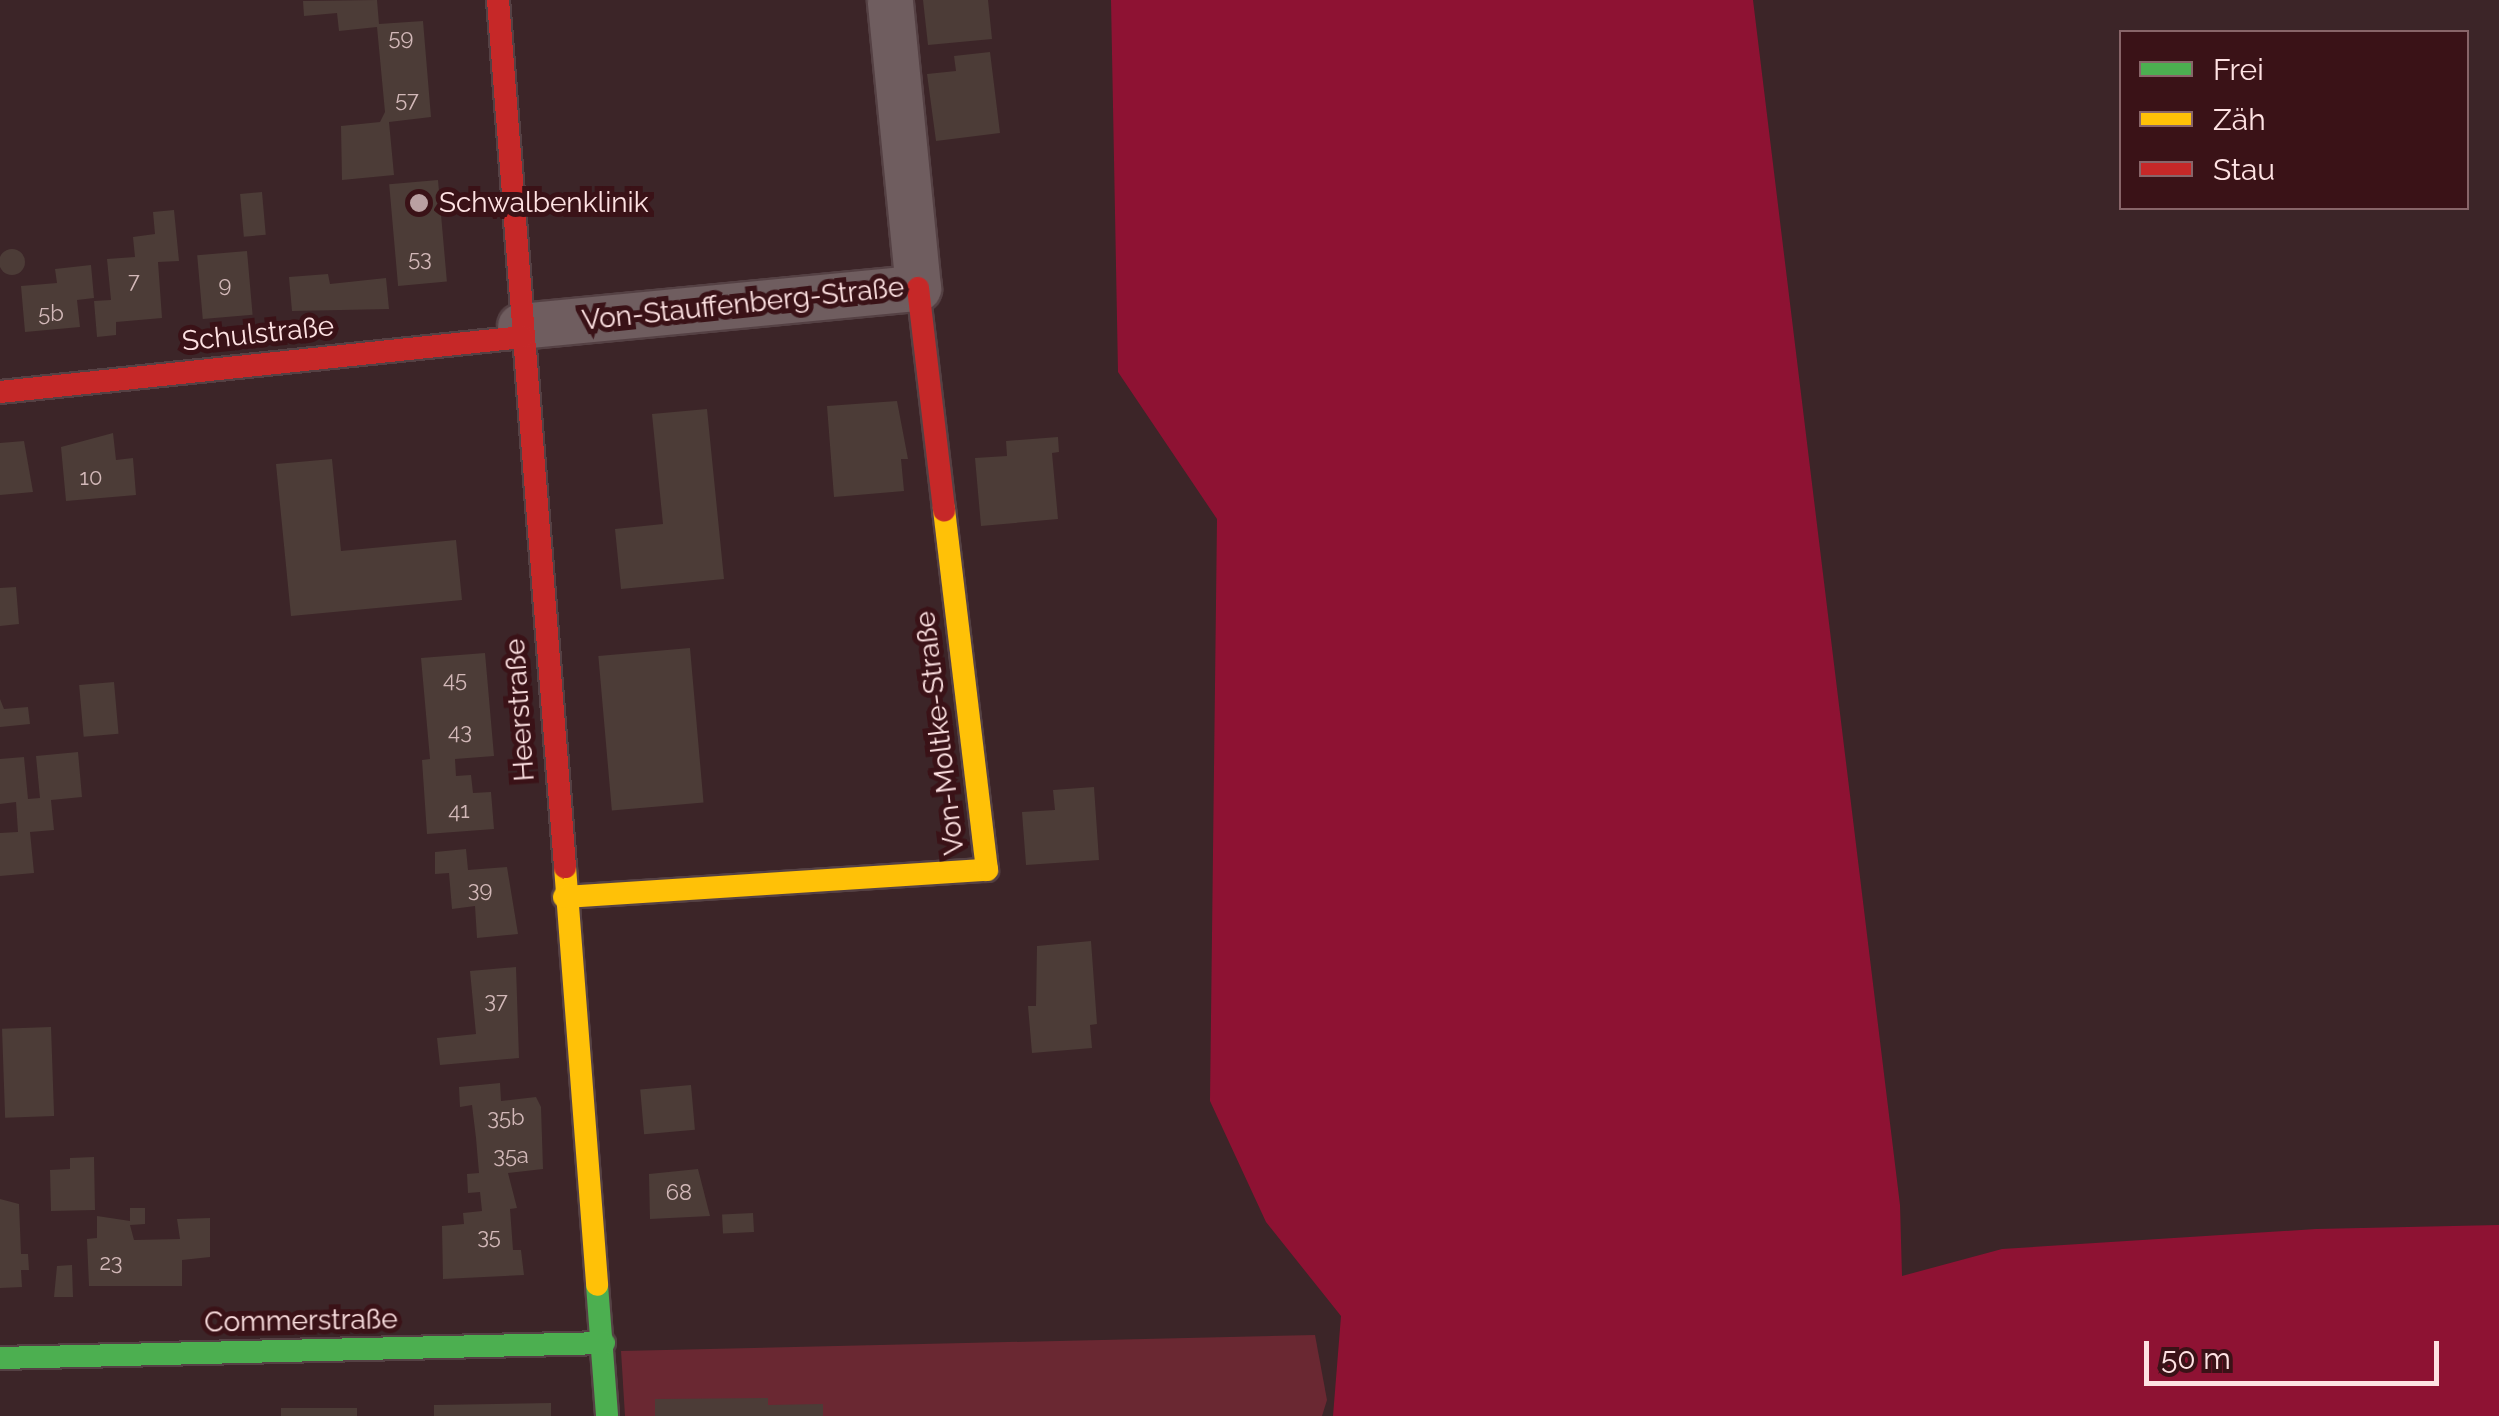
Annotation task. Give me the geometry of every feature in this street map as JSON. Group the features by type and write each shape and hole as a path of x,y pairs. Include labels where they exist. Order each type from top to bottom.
{"street":[{"name":"Heerstraße","path":"498,0 564,897 604,1343 607,1416"},
{"name":"Von-Stauffenberg-Straße","path":"521,332 918,288 890,0"},
{"name":"Von-Moltke-Straße","path":"564,897 986,870 918,288"},
{"name":"Schulstraße","path":"0,392 521,332"},
{"name":"Commerstraße","path":"0,1358 604,1343"}],"shaded area":[{"path":"1111,0 1753,0 1900,1205 1902,1276 2002,1249 2316,1229 2499,1225 2499,1416 1333,1416 1341,1316 1266,1222 1210,1101 1217,519 1118,372"},
{"path":"1315,1335 1327,1400 1322,1416 625,1416 621,1351"}],"building":[{"path":"377,0 379,24 423,21 431,117 389,122 394,175 342,180 341,126 380,122 385,112 377,27 339,31 337,13 304,16 303,1"},
{"path":"923,0 988,0 992,39 928,45"},
{"path":"990,52 1000,133 936,141 927,74 956,71 954,56"},
{"path":"438,180 447,282 398,286 389,184"},
{"path":"262,192 266,235 244,237 240,194"},
{"path":"174,210 179,261 158,262 162,318 116,322 116,335 97,337 94,301 111,300 107,259 135,257 133,237 155,234 153,212"},
{"path":"12,249 21,253 25,262 21,271 12,275 3,271 -1,262 3,253"},
{"path":"247,251 253,315 203,319 197,255"},
{"path":"91,265 94,298 77,300 80,327 25,332 21,286 57,283 55,269"},
{"path":"328,274 330,284 386,278 389,309 292,311 289,277"},
{"path":"897,401 908,459 901,459 904,491 834,497 827,406"},
{"path":"707,409 724,579 621,589 615,529 663,524 652,414"},
{"path":"113,433 116,460 133,458 136,495 66,501 61,447"},
{"path":"1058,437 1059,452 1052,453 1058,519 981,526 975,458 1007,456 1006,441"},
{"path":"24,441 33,492 0,495 0,443"},
{"path":"332,459 341,551 456,540 462,600 291,616 276,464"},
{"path":"16,587 19,624 0,626 0,588"},
{"path":"690,648 704,802 612,810 598,656"},
{"path":"485,653 494,756 455,759 456,776 471,775 473,793 491,792 494,829 427,834 422,760 430,759 421,658"},
{"path":"114,682 119,734 84,737 79,685"},
{"path":"0,699 4,709 28,707 30,724 0,727"},
{"path":"78,752 82,797 51,800 54,830 30,832 34,873 0,876 0,833 18,832 16,802 0,804 0,759 24,757 28,799 40,798 36,756"},
{"path":"1094,787 1099,860 1026,865 1022,812 1055,810 1053,790"},
{"path":"466,849 468,870 507,867 518,934 477,938 475,906 452,909 449,873 435,874 435,852"},
{"path":"1091,941 1097,1024 1090,1025 1092,1048 1032,1053 1028,1006 1036,1006 1037,946"},
{"path":"516,967 519,1058 440,1065 437,1038 476,1034 470,971"},
{"path":"51,1027 54,1116 5,1118 2,1029"},
{"path":"500,1083 501,1101 536,1097 541,1107 543,1169 508,1173 517,1208 510,1209 513,1250 521,1250 524,1275 443,1279 442,1226 464,1224 463,1213 482,1211 480,1192 468,1193 467,1174 479,1173 472,1105 460,1107 459,1087"},
{"path":"691,1085 695,1130 644,1134 640,1089"},
{"path":"94,1157 95,1210 51,1211 50,1170 70,1169 70,1158"},
{"path":"698,1169 710,1216 650,1219 649,1174"},
{"path":"0,1199 19,1204 21,1254 28,1254 29,1270 21,1270 22,1287 0,1288"},
{"path":"130,1208 145,1208 145,1224 130,1225 134,1240 180,1239 177,1219 210,1218 210,1257 182,1260 182,1286 89,1286 87,1239 97,1238 97,1216 130,1221"},
{"path":"753,1213 754,1232 723,1234 722,1215"},
{"path":"72,1265 73,1297 54,1297 57,1266"},
{"path":"768,1398 768,1405 823,1404 823,1416 655,1416 655,1399"},
{"path":"551,1403 551,1416 434,1416 434,1405"},
{"path":"281,1408 357,1408 357,1416 281,1416"}],"traffic: fast":[{"path":"597,1285 607,1416"},
{"path":"0,1358 604,1343"}],"traffic: slow":[{"path":"564,897 987,870 944,510"},
{"path":"565,867 597,1285"}],"traffic: jam":[{"path":"498,0 565,867"},
{"path":"918,288 944,510"},
{"path":"0,392 522,337"}],"place":[{"name":"Schwalbenklinik","path":"419,203"}]}
